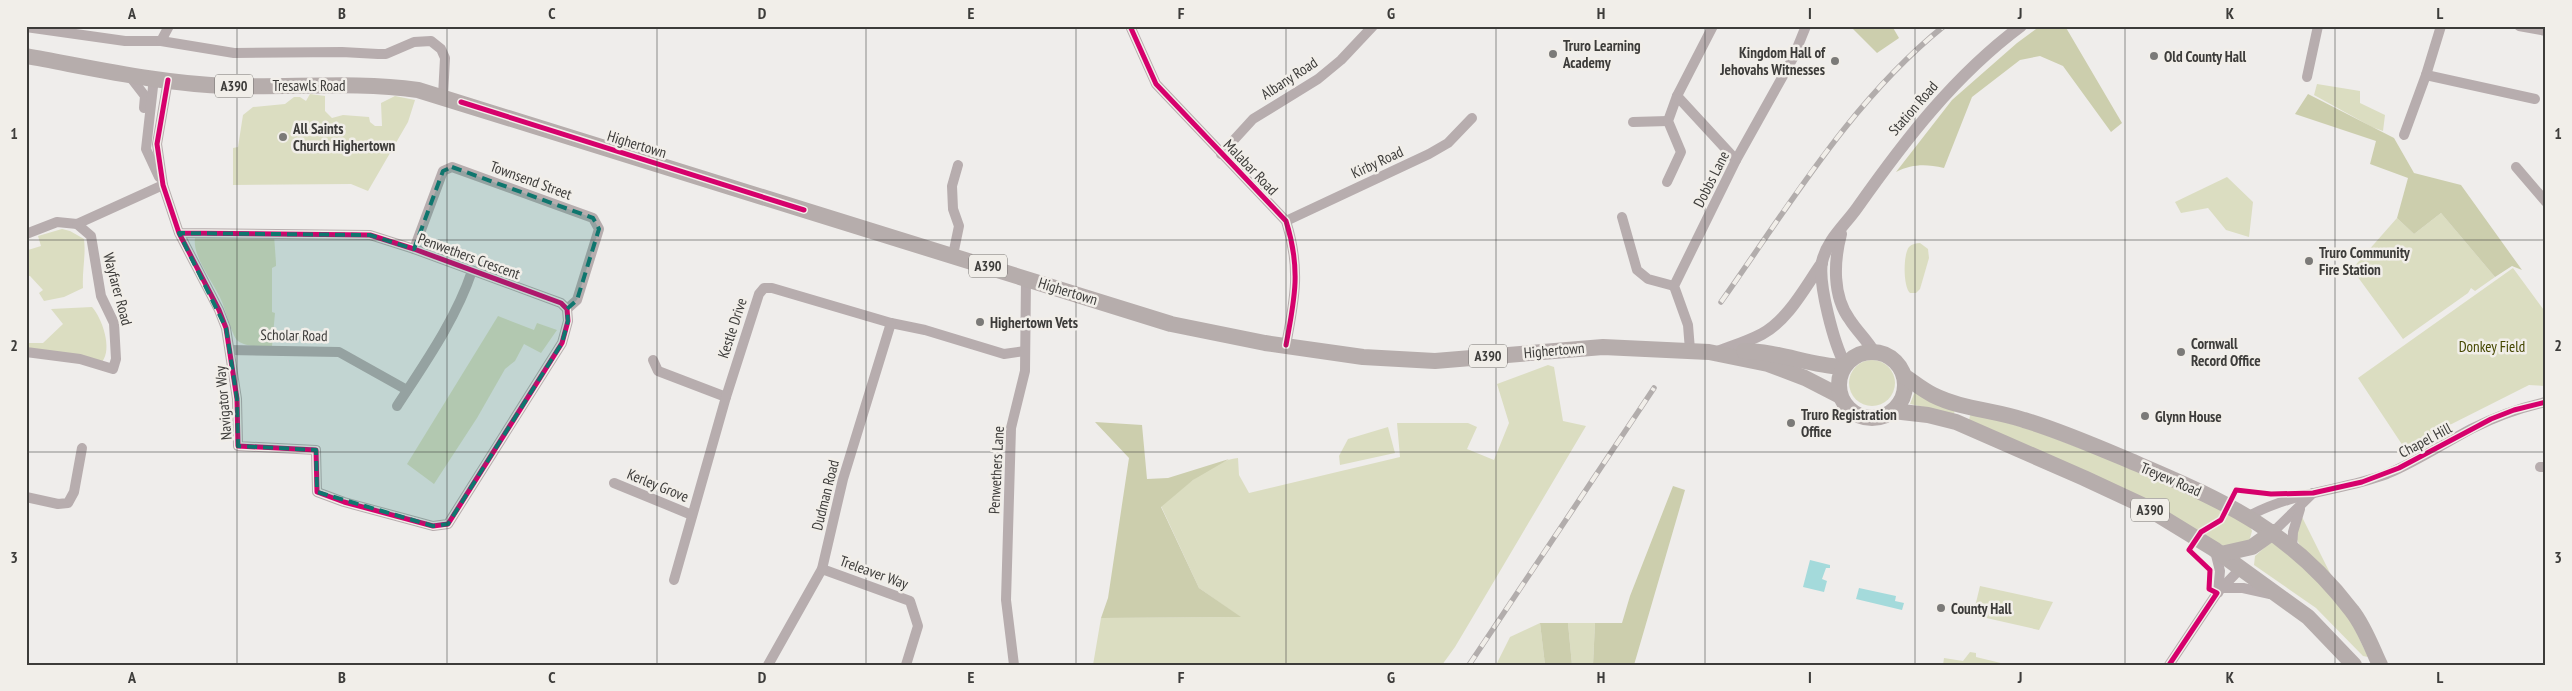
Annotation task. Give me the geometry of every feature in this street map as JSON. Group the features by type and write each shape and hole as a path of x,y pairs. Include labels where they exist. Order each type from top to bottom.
{"highway":[{"name":"Tresawls Road","path":"26,56 161,79 230,86 380,85 442,96"},
{"name":"Highertown","path":"442,96 1171,324 1363,357 1435,361 1603,347 1690,350 1768,364 1788,371 1840,396"},
{"name":"Highertown","path":"1715,353 1746,350 1770,352 1819,366 1844,365"},
{"path":"1874,352 1888,356 1895,361 1904,376 1903,398 1893,411 1880,417 1865,417 1849,409 1840,396 1838,381 1844,365 1858,354 1874,352"},
{"name":"Treyew Road","path":"1904,376 1932,394 1946,400 2024,420 2062,433 2194,487 2249,516 2273,532 2312,566 2353,612 2380,665"},
{"name":"A390","path":"1893,411 1939,417 1990,437 2142,505 2217,552 2308,617 2354,665"},
{"path":"2240,569 2252,547 2273,532"},
{"path":"2217,552 2252,547"}],"street":[{"path":"161,41 169,26"},
{"name":"Malabar Road","path":"1130,26 1156,84 1286,221 1295,248 1296,278 1286,345"},
{"name":"Albany Road","path":"1221,154 1253,119 1318,79 1341,60 1372,26"},
{"path":"1667,182 1681,152 1668,121 1677,96 1713,26"},
{"name":"Dobbs Lane","path":"1674,286 1736,160 1793,58 1806,26"},
{"name":"Station Road","path":"1844,365 1823,293 1822,262 1832,240 1905,140 1932,109 1970,70 2021,26"},
{"path":"2307,77 2318,26"},
{"path":"2404,135 2426,75 2441,26"},
{"path":"2519,26 2546,31"},
{"path":"26,27 126,41 161,41 234,53 342,52 386,54 414,42 431,41 441,49 445,58 442,96"},
{"path":"26,234 57,222 77,224 163,184 146,149 143,122 145,96 127,73"},
{"path":"2426,75 2535,99"},
{"path":"146,149 161,79"},
{"name":"Navigator Way","path":"161,79 157,144 163,184 180,233 220,310 230,350 238,399 238,446 316,450 317,492 344,502 433,526 448,524 562,343 568,320 567,309"},
{"path":"1677,96 1736,160"},
{"name":"Kirby Road","path":"1286,221 1429,154 1448,143 1472,118"},
{"path":"1633,122 1668,121"},
{"path":"953,255 959,226 954,209 952,186 958,165"},
{"name":"Townsend Street","path":"414,249 443,171 452,167 593,218 599,229 577,300 567,309"},
{"path":"2516,167 2546,202"},
{"path":"1622,217 1637,270 1648,278 1674,286 1688,325 1690,350"},
{"name":"Wayfarer Road","path":"26,352 80,359 113,369 116,360 114,323 102,296 90,236 77,224"},
{"name":"Station Road","path":"1843,224 1836,267 1839,290 1849,320 1874,352"},
{"name":"Penwethers Crescent","path":"180,233 370,235 414,249 560,303 567,309"},
{"path":"1715,353 1748,341 1776,324 1797,300 1822,262"},
{"path":"397,406 447,326 464,294 472,271"},
{"name":"Penwethers Lane","path":"1014,665 1006,600 1011,437 1025,371 1026,278"},
{"name":"Kestle Drive","path":"674,580 726,397 759,294 764,288 772,288 891,323 925,330 1004,354 1025,350"},
{"name":"Dudman Road","path":"768,665 822,569 843,479 891,323"},
{"name":"Scholar Road","path":"230,350 339,352 407,390"},
{"path":"654,360 658,371 726,397"},
{"name":"Chapel Hill","path":"2249,516 2285,500 2387,473 2491,419 2514,410 2546,402"},
{"path":"26,497 58,504 68,503 74,492 82,448"},
{"name":"Kerley Grove","path":"614,483 692,515"},
{"path":"2273,532 2302,506 2313,493"},
{"path":"2292,549 2293,532 2302,506"},
{"path":"2217,552 2220,571 2220,591"},
{"name":"Treleaver Way","path":"822,569 910,601 918,626 906,665"},
{"path":"2170,665 2220,591 2240,569"},
{"path":"2220,591 2251,588 2280,597"}],"highlighted area":[{"path":"452,167 593,218 599,229 577,300 567,309 568,321 562,343 448,524 433,526 317,492 316,450 238,446 237,399 226,328 179,233 370,235 414,249 443,171"}],"green space":[{"path":"1850,26 1892,26 1899,38 1877,53"},
{"path":"2040,26 2065,26 2122,123 2111,132 2063,66 2040,56 2020,60 1972,97 1944,168 1919,165 1896,172 1952,100 2017,43"},
{"path":"2317,84 2360,91 2360,103 2385,115 2383,131 2372,127 2314,95"},
{"path":"310,94 325,96 325,111 332,118 343,115 369,117 370,122 375,126 382,126 381,103 395,96 415,100 408,122 368,191 351,184 233,185 233,148 238,147 243,115 253,107 285,104 294,97 300,97 306,101"},
{"path":"2308,94 2394,138 2414,173 2461,185 2522,270 2512,266 2495,277 2441,213 2414,234 2397,218 2408,178 2370,164 2376,141 2295,114"},
{"path":"2227,177 2253,202 2249,237 2226,230 2208,208 2181,213 2175,202"},
{"path":"2441,213 2495,277 2475,291 2471,288 2468,293 2403,339 2352,269 2397,218 2414,234"},
{"path":"62,229 84,239 83,288 64,297 44,301 39,293 43,290 30,276 26,276 26,247 28,250 41,246 38,236"},
{"path":"274,235 276,266 272,268 272,312 275,313 272,346 245,344 238,341 234,335 219,295 200,262 195,238"},
{"path":"1920,243 1928,249 1929,258 1920,289 1916,293 1910,293 1905,278 1907,251 1909,247"},
{"name":"Donkey Field","path":"2513,268 2546,313 2546,386 2529,385 2410,445 2403,446 2358,378"},
{"path":"92,307 99,318 105,334 106,349 102,362 26,347 26,343 43,343 63,324 51,309"},
{"path":"498,316 534,330 537,323 557,330 541,353 524,344 515,361 505,369 477,418 434,484 407,464"},
{"path":"1872,360 1885,364 1891,370 1895,383 1891,396 1885,402 1872,406 1859,402 1853,396 1849,383 1853,370 1859,364"},
{"path":"1548,365 1554,367 1563,421 1586,426 1455,647 1442,665 1093,665 1101,618 1240,617 1199,588 1161,506 1207,470 1228,460 1238,458 1239,475 1249,493 1400,457 1397,423 1468,423 1477,427 1467,449 1494,460 1509,423 1497,384"},
{"path":"1915,391 1955,409 1954,414 1910,404"},
{"path":"1971,412 2038,432 2173,484 2250,526 2252,531 2249,542 2224,546 1969,420"},
{"path":"1095,422 1142,425 1147,479 1168,478 1229,459 1193,480 1161,507 1199,588 1241,617 1101,618 1108,598 1129,458"},
{"path":"1388,427 1395,453 1340,465 1339,456 1348,439"},
{"path":"1673,486 1685,490 1634,665 1593,665 1595,623 1622,623 1630,596"},
{"path":"2301,515 2333,579 2299,544 2296,537"},
{"path":"2273,540 2302,561 2351,621 2368,657 2363,656 2316,608 2254,565 2255,556"},
{"path":"1980,586 2053,602 2039,630 1973,615"},
{"path":"1540,623 1545,665 1496,665 1510,637"},
{"path":"1540,623 1568,623 1572,665 1545,665"},
{"path":"1568,623 1595,623 1593,665 1572,665"},
{"path":"1970,652 1976,653 1976,657 2009,665 1943,665 1944,658 1963,661"}],"water":[{"path":"1810,560 1830,565 1830,568 1826,568 1822,579 1827,581 1824,592 1803,587"},
{"path":"1859,588 1896,596 1895,601 1904,603 1902,610 1856,599"}],"railway":[{"path":"1721,302 1797,192 1851,121 1879,87 1944,26"},
{"path":"1469,665 1654,388"}],"cycle path":[{"path":"1130,26 1156,84 1286,221 1291,238 1295,268 1294,298 1286,345"},
{"path":"168,80 157,144 163,185 179,233 219,310 226,328 237,399 238,446 316,450 317,492 344,502 433,526 448,524 562,343 568,321 567,309 561,303 414,249 370,235 179,233"},
{"path":"461,102 804,210"},
{"path":"2169,665 2217,593 2209,589 2210,570 2189,550 2201,532 2221,520 2236,490 2271,494 2313,493 2362,482 2399,468 2491,419 2514,410 2546,402"}],"place":[{"name":"Truro Learning Academy","path":"1553,54"},
{"name":"Old County Hall","path":"2154,56"},
{"name":"Kingdom Hall of Jehovahs Witnesses","path":"1835,61"},
{"name":"All Saints Church Highertown","path":"283,137"},
{"name":"Truro Community Fire Station","path":"2309,261"},
{"name":"Highertown Vets","path":"980,322"},
{"name":"Cornwall Record Office","path":"2181,352"},
{"name":"Glynn House","path":"2145,416"},
{"name":"Truro Registration Office","path":"1791,423"},
{"name":"County Hall","path":"1941,608"}]}
